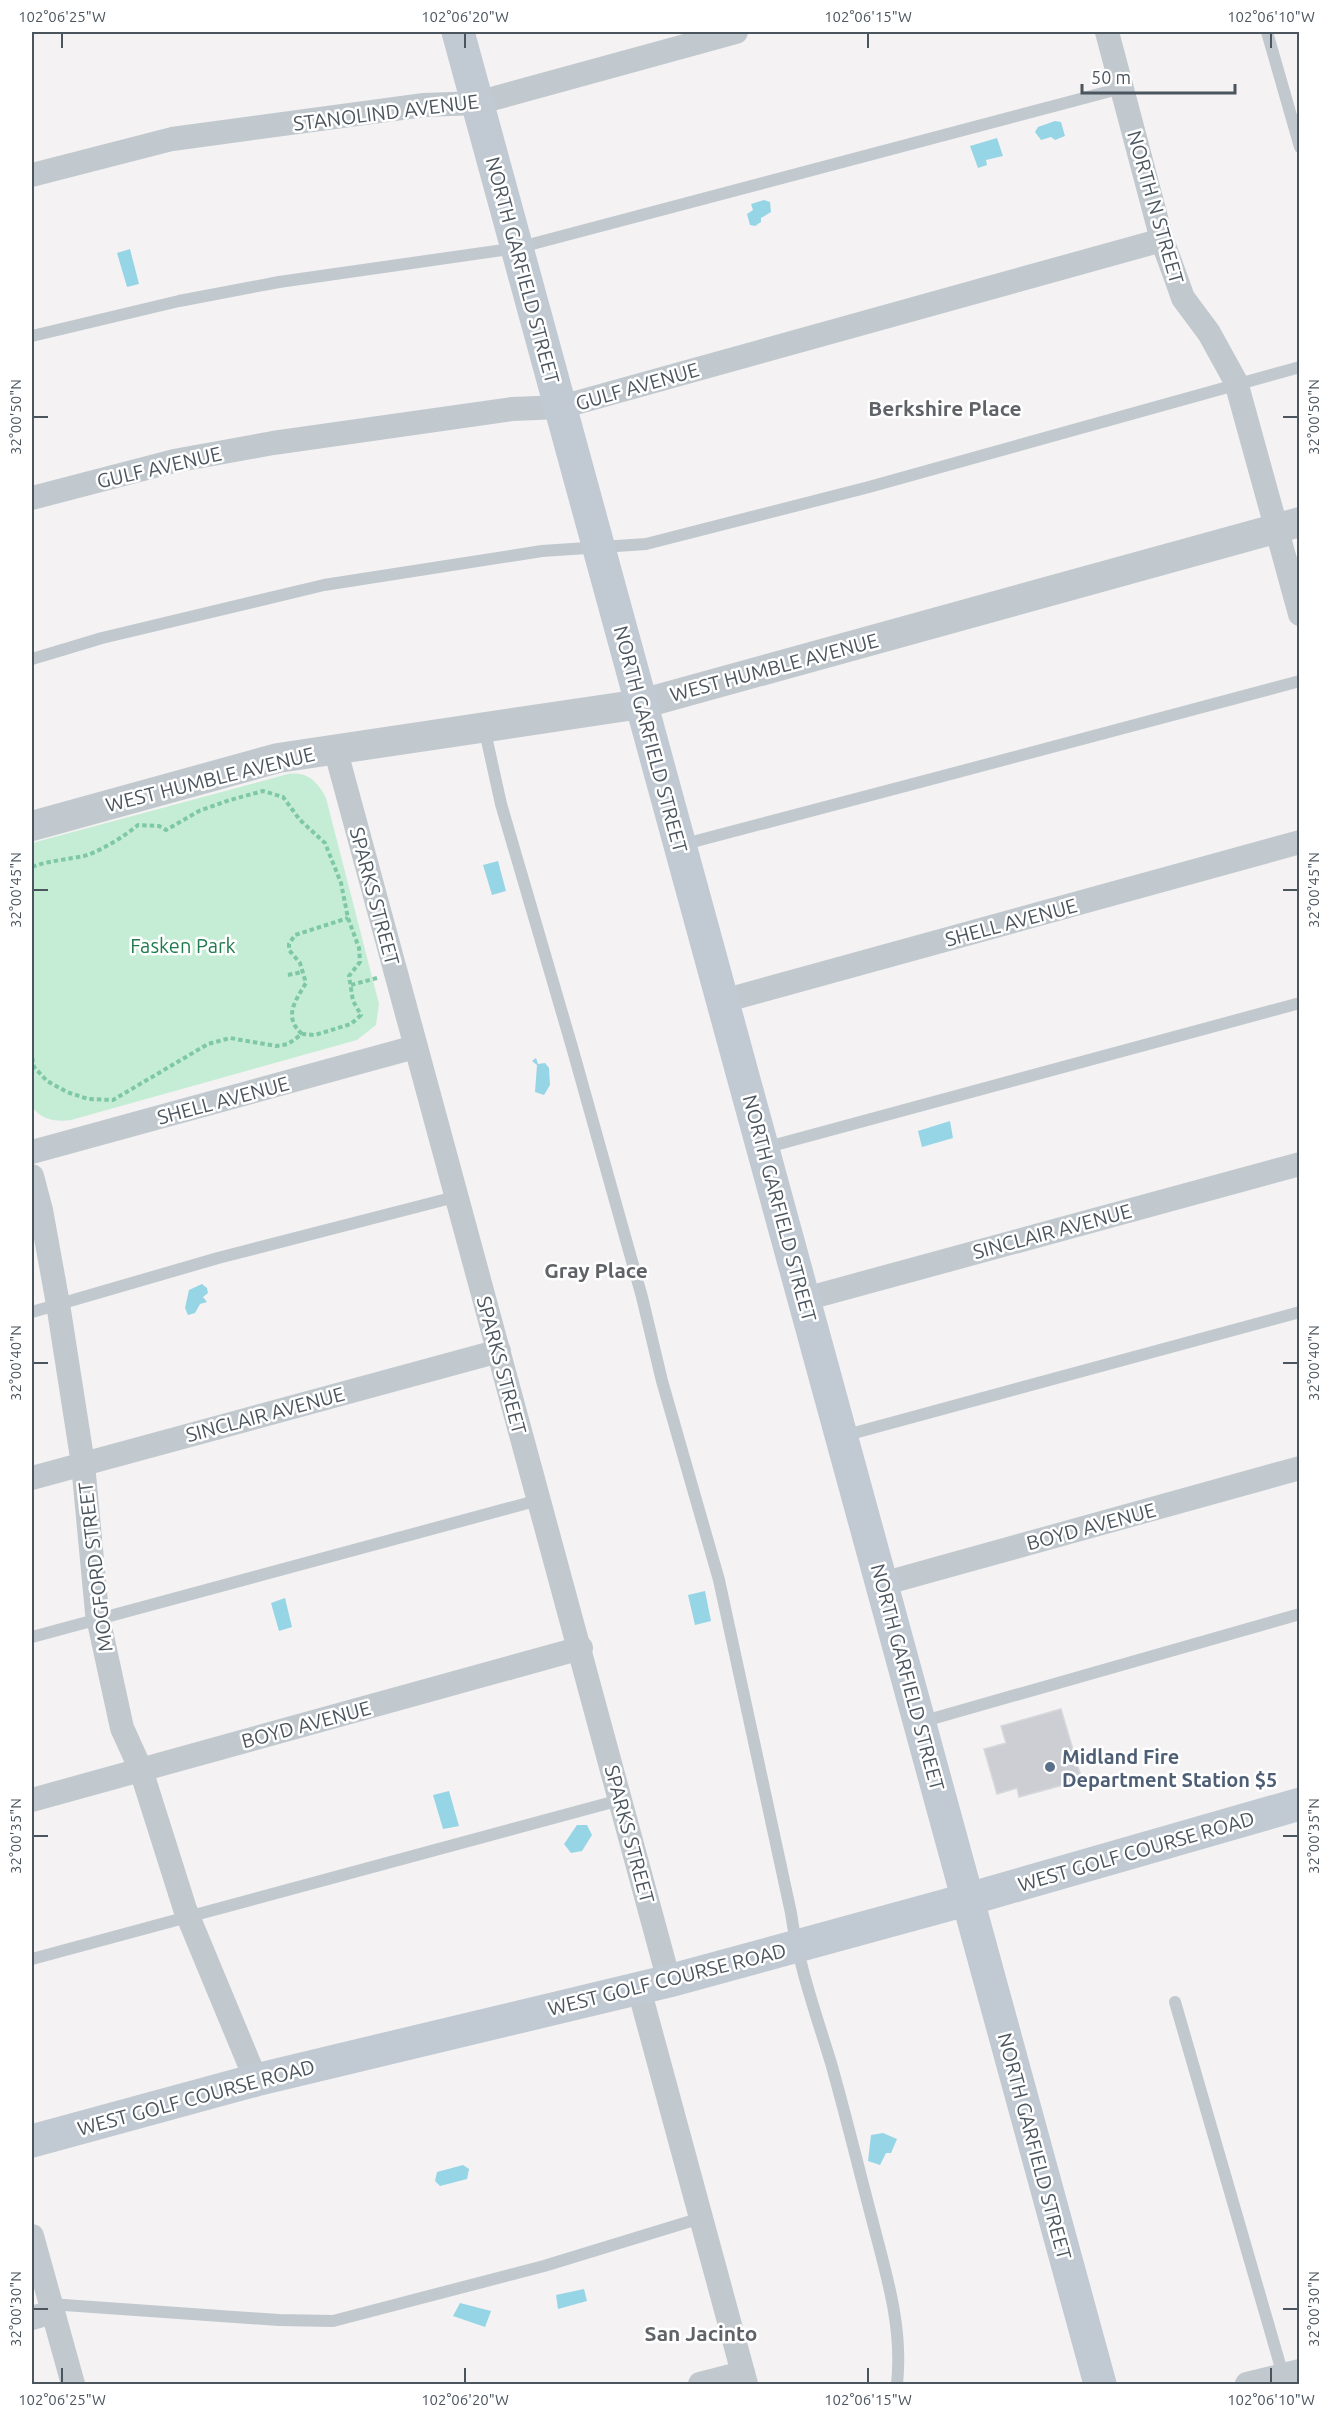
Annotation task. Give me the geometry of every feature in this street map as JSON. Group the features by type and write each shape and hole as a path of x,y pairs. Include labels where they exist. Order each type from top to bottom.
{"main road":[{"name":"NORTH GARFIELD STREET","path":"458,32 1100,2385"},
{"name":"WEST GOLF COURSE ROAD","path":"32,2141 256,2080 654,1985 969,1899 1299,1804"}],"street":[{"name":"STANOLIND AVENUE","path":"32,176 172,139 424,105 477,103 736,32"},
{"name":"NORTH N STREET","path":"1107,32 1162,240 1183,298 1209,333 1236,382 1288,526 1299,614"},
{"name":"GULF AVENUE","path":"32,498 174,461 273,443 513,409 561,407 1162,240"},
{"name":"WEST HUMBLE AVENUE","path":"32,826 278,758 641,704 1288,526"},
{"name":"SPARKS STREET","path":"335,748 455,1197 581,1648 620,1800 654,1985 701,2218 744,2379"},
{"name":"SHELL AVENUE","path":"723,1002 1299,842"},
{"name":"SHELL AVENUE","path":"32,1152 415,1047"},
{"name":"SINCLAIR AVENUE","path":"805,1299 1299,1164"},
{"name":"MOGFORD STREET","path":"32,1176 41,1210 58,1304 83,1464 98,1618 122,1728 141,1770 188,1916 256,2080"},
{"name":"SINCLAIR AVENUE","path":"32,1478 499,1351"},
{"name":"BOYD AVENUE","path":"882,1584 1299,1468"},
{"name":"BOYD AVENUE","path":"32,1800 581,1648"},
{"path":"32,2236 44,2311 73,2385"},
{"path":"1247,2385 1291,2373"},
{"path":"700,2385 744,2379"}],"lane":[{"path":"1267,32 1299,147"},
{"path":"32,336 179,301 279,282 517,248 1122,88"},
{"path":"32,659 102,638 324,585 542,551 646,544 869,487 1236,382 1299,367"},
{"path":"680,845 898,790 1299,681"},
{"path":"484,727 501,804 572,1047 642,1297 662,1381 719,1580 791,1913 796,1946 847,2118 891,2292 898,2324 900,2355 897,2385"},
{"path":"763,1148 1299,1003"},
{"path":"32,1312 218,1258 455,1197"},
{"path":"842,1436 1299,1312"},
{"path":"32,1637 539,1500"},
{"path":"920,1722 1299,1614"},
{"path":"32,1959 620,1800"},
{"path":"1175,2002 1291,2373"},
{"path":"44,2311 333,2321 544,2266 701,2218"}],"path":[{"path":"32,867 69,857 80,857 124,837 138,825 159,826 166,830 199,812 263,791 283,797 300,820 325,843 341,883 348,918 359,948 360,962 349,976 354,1001 361,1016 351,1024 315,1035 302,1034 294,1027 291,1018 293,1003 306,983 300,963 289,950 289,944 296,935 348,918"},
{"path":"288,975 302,972"},
{"path":"32,1017 32,1031"},
{"path":"32,1057 34,1067 46,1081 67,1092 88,1098 113,1100 208,1044 230,1038 276,1046 288,1044 302,1034"}],"green space":[{"name":"Fasken Park","path":"288,774 301,774 311,779 326,798 379,1004 376,1025 357,1040 71,1120 60,1121 40,1115 32,1107 32,843"}],"water":[{"path":"1055,121 1061,122 1065,136 1055,140 1051,137 1041,140 1035,132 1038,127"},
{"path":"997,138 1003,156 986,160 987,165 978,168 970,146"},
{"path":"764,200 770,202 771,212 761,218 761,222 755,226 750,225 747,214 753,210 751,204"},
{"path":"130,249 139,284 127,287 117,253"},
{"path":"498,861 506,891 492,895 483,865"},
{"path":"536,1058 538,1064 545,1063 549,1068 550,1085 544,1095 535,1092 537,1065 532,1061"},
{"path":"950,1121 953,1138 922,1147 918,1131"},
{"path":"202,1284 207,1288 208,1293 203,1297 207,1302 200,1304 195,1313 188,1315 185,1308 189,1290"},
{"path":"705,1591 711,1621 695,1625 688,1595"},
{"path":"285,1598 292,1627 279,1631 271,1603"},
{"path":"449,1791 459,1826 443,1829 433,1795"},
{"path":"577,1825 587,1825 592,1835 582,1851 571,1853 564,1844"},
{"path":"883,2133 897,2139 891,2153 886,2153 880,2165 868,2161 871,2135"},
{"path":"463,2165 469,2169 467,2179 440,2186 435,2181 437,2172"},
{"path":"584,2289 587,2301 558,2309 556,2295"},
{"path":"460,2303 491,2311 485,2327 453,2316"}],"building":[{"path":"1061,1709 1082,1780 1019,1797 1017,1788 997,1794 984,1749 1006,1743 1001,1726"}],"place":[{"name":"Midland Fire Department Station $5","path":"1050,1767"}],"district":[{"name":"Berkshire Place","path":"945,408"},
{"name":"Gray Place","path":"596,1270"},
{"name":"San Jacinto","path":"701,2333"}]}
